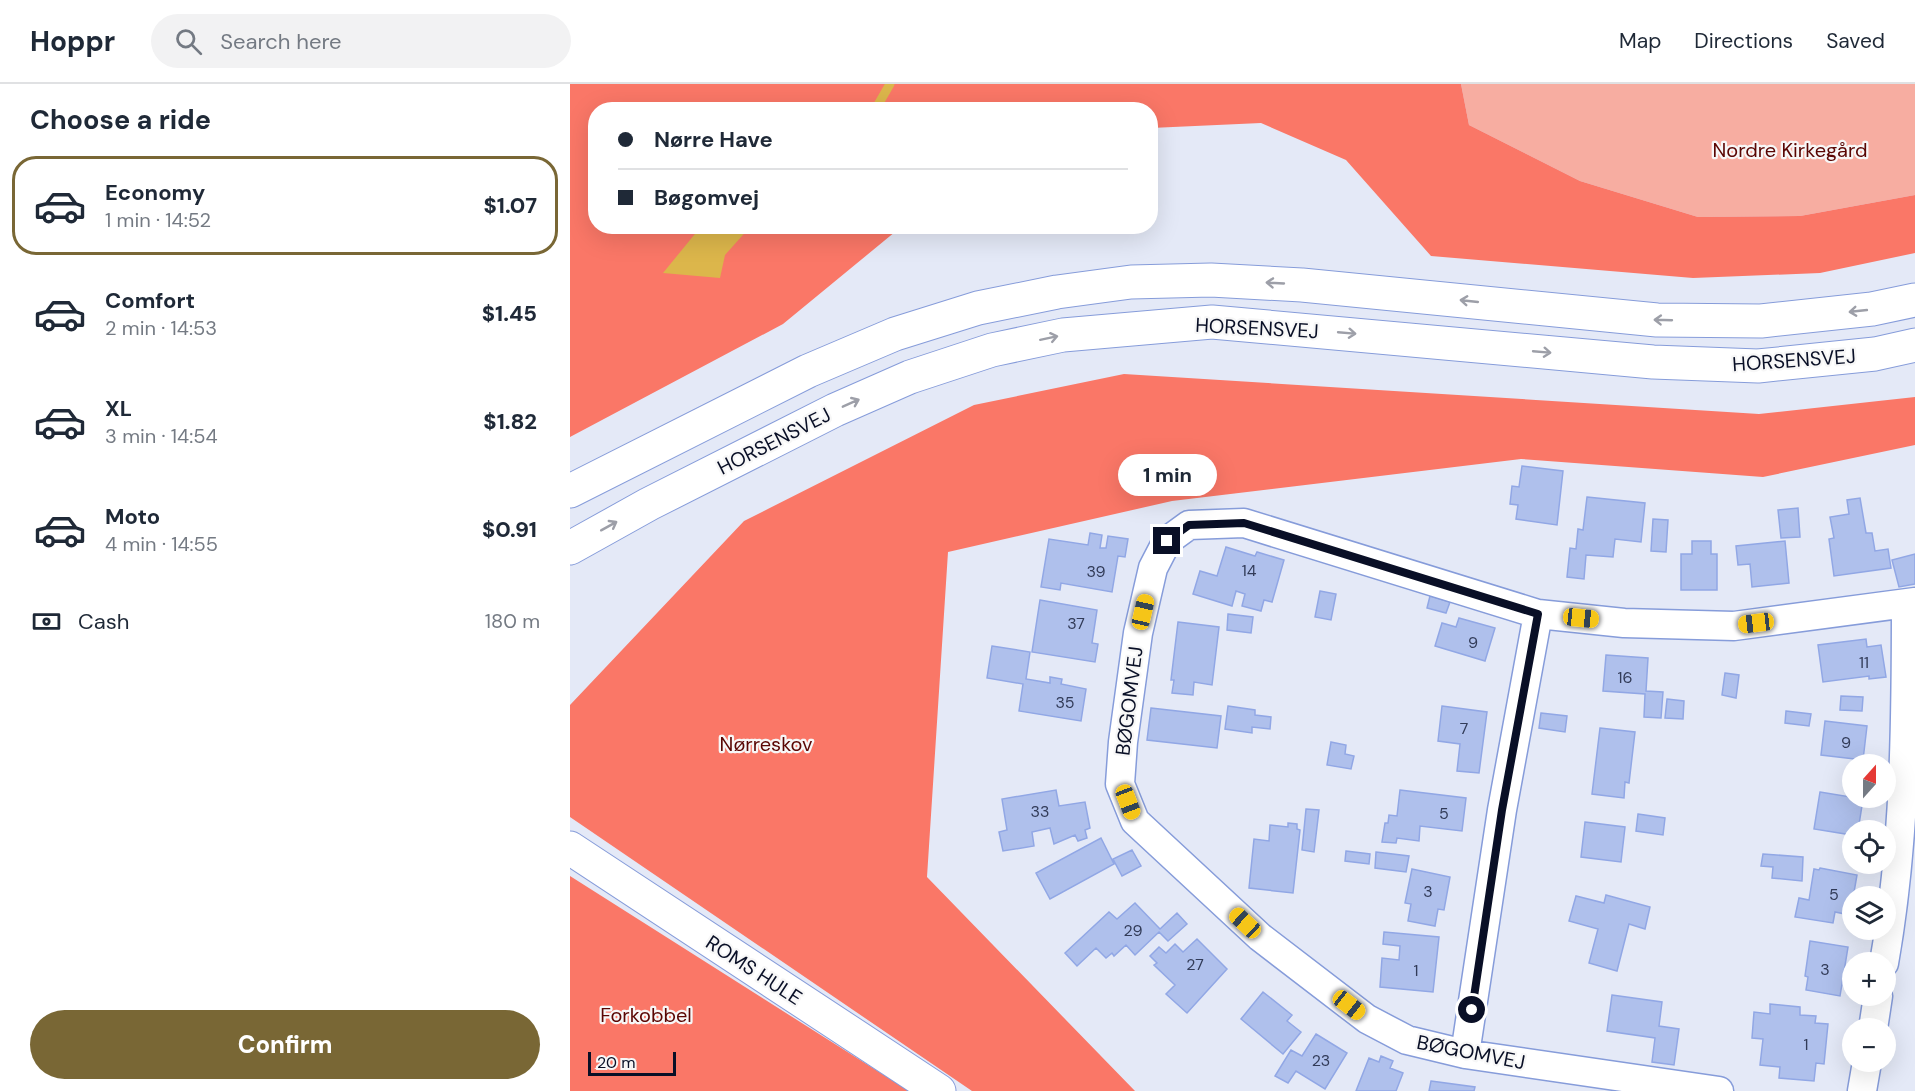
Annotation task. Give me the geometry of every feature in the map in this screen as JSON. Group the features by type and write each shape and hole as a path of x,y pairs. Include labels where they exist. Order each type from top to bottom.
{"main road":[{"name":"HORSENSVEJ","path":"570,491 808,371 895,334 978,308 1067,290 1131,282 1211,280 1302,285 1680,320 1761,321 1872,309 1915,300"},
{"name":"HORSENSVEJ","path":"570,548 649,504 825,415 910,377 992,350 1063,335 1212,322 1653,362 1758,366 1875,354 1915,345"},
{"name":"ROMS HULE","path":"570,848 939,1091"}],"street":[{"name":"BØGOMVEJ","path":"1719,1091 1465,1054 1407,1041 1367,1019 1260,937 1135,821 1120,784 1123,742 1138,633 1153,568 1167,541 1189,525 1244,523 1538,614 1624,623 1734,626 1911,603"},
{"path":"1886,952 1895,900 1906,744 1911,603"},
{"path":"1465,1054 1502,810 1538,614"},
{"path":"1862,1091 1865,1072"}],"green space":[{"path":"570,84 1461,84 1469,125 1580,181 1698,217 1800,216 1915,195 1915,253 1820,273 1693,278 1431,256 1346,160 1261,123 1158,128 1158,102 588,102 588,234 892,234 783,324 570,437"},
{"name":"Nordre Kirkegård","path":"1461,84 1915,84 1915,195 1800,216 1698,217 1580,181 1469,125"},
{"name":"Nørreskov","path":"1124,374 1759,414 1915,397 1915,445 1763,477 1521,459 1172,501 948,552 927,877 1135,1091 972,1091 570,817 570,705 744,521 974,405"},
{"name":"Forkobbel","path":"570,876 909,1091 570,1091"}],"shaded area":[{"path":"695,234 744,234 725,255 720,278 663,273"}],"building":[{"path":"1522,466 1563,471 1557,525 1516,519 1518,505 1510,504 1512,486 1519,487"},
{"path":"1587,497 1645,503 1641,542 1615,539 1613,557 1586,555 1584,579 1567,577 1570,548 1576,549 1578,529 1583,530"},
{"path":"1860,498 1866,533 1872,533 1875,551 1888,549 1891,568 1834,576 1829,539 1834,538 1830,517 1849,514 1847,500"},
{"path":"1798,508 1800,537 1781,538 1778,510"},
{"path":"1653,519 1668,520 1666,552 1651,551"},
{"path":"1090,533 1102,535 1100,548 1106,548 1108,536 1128,539 1125,557 1118,556 1112,592 1061,583 1060,590 1041,587 1049,539 1088,545"},
{"path":"1692,541 1711,541 1711,554 1717,554 1717,590 1681,590 1681,554 1692,554"},
{"path":"1785,541 1789,583 1752,587 1750,564 1738,565 1736,546"},
{"path":"1226,547 1255,556 1257,552 1284,560 1272,602 1264,600 1261,611 1242,606 1245,594 1236,591 1232,606 1193,594 1200,571 1217,576"},
{"path":"1915,554 1915,584 1899,587 1892,560"},
{"path":"1320,591 1336,594 1331,620 1315,617"},
{"path":"1430,596 1450,602 1446,613 1427,608"},
{"path":"1040,600 1097,610 1092,643 1098,644 1095,662 1032,652"},
{"path":"1228,614 1253,617 1251,633 1227,630"},
{"path":"1459,618 1495,628 1485,661 1435,646 1442,623 1456,627"},
{"path":"1178,622 1219,627 1212,685 1194,682 1193,695 1172,693 1174,680 1171,680"},
{"path":"1866,639 1867,647 1881,645 1886,677 1869,679 1869,676 1823,682 1818,645"},
{"path":"992,646 1030,652 1026,679 1050,683 1050,677 1062,679 1061,684 1086,689 1081,721 1019,711 1023,684 987,678"},
{"path":"1606,655 1648,658 1646,691 1663,692 1661,718 1644,717 1645,694 1603,691"},
{"path":"1725,673 1739,675 1736,698 1722,695"},
{"path":"1841,696 1863,697 1862,711 1840,710"},
{"path":"1667,699 1684,701 1683,719 1665,718"},
{"path":"1228,706 1255,710 1255,715 1271,717 1270,729 1252,727 1252,733 1225,729"},
{"path":"1442,706 1487,712 1479,773 1457,771 1460,744 1438,741"},
{"path":"1151,708 1221,716 1217,748 1147,740"},
{"path":"1786,711 1811,714 1809,726 1785,723"},
{"path":"1541,713 1567,716 1565,732 1539,728"},
{"path":"1825,721 1867,726 1864,754 1842,754 1842,758 1821,755"},
{"path":"1600,728 1635,732 1629,783 1625,782 1624,798 1592,794"},
{"path":"1331,742 1346,745 1345,754 1354,756 1351,769 1327,765"},
{"path":"1056,790 1059,806 1085,802 1090,828 1085,830 1087,838 1078,841 1075,835 1054,844 1050,828 1032,832 1034,846 1003,851 999,832 1007,830 1002,799"},
{"path":"1400,790 1466,798 1462,831 1420,826 1419,841 1397,838 1396,843 1382,842 1385,823 1388,823 1389,815 1397,816"},
{"path":"1820,792 1842,796 1842,808 1862,808 1860,820 1842,820 1842,833 1814,829"},
{"path":"1306,809 1319,810 1314,852 1302,850"},
{"path":"1638,814 1665,818 1663,835 1636,831"},
{"path":"1585,822 1625,827 1621,862 1581,857"},
{"path":"1288,823 1297,824 1297,829 1300,830 1293,893 1249,888 1254,839 1269,841 1270,825 1288,827"},
{"path":"1101,838 1114,864 1050,899 1036,873"},
{"path":"1132,850 1141,866 1122,876 1113,859"},
{"path":"1346,851 1370,854 1369,864 1345,861"},
{"path":"1376,852 1409,856 1406,872 1375,868"},
{"path":"1763,854 1803,857 1802,881 1772,878 1773,867 1761,866"},
{"path":"1820,868 1842,874 1857,875 1855,886 1842,886 1842,913 1835,912 1833,923 1795,917 1799,898 1809,900 1814,869 1819,870"},
{"path":"1412,869 1450,877 1444,910 1438,909 1435,926 1408,921 1411,904 1405,903"},
{"path":"1606,895 1650,907 1645,929 1629,924 1617,971 1589,963 1598,929 1569,921 1576,896 1604,903"},
{"path":"1135,903 1160,929 1177,913 1187,924 1168,941 1159,932 1135,955 1126,945 1114,956 1112,953 1106,958 1096,948 1077,966 1065,953 1109,912 1117,919"},
{"path":"1384,932 1439,937 1433,992 1380,987 1382,958 1399,960 1400,946 1383,944"},
{"path":"1197,939 1227,969 1187,1013 1166,994 1175,985 1154,965 1157,963 1150,956 1159,947 1166,953 1175,944 1183,952"},
{"path":"1810,941 1848,947 1847,952 1842,952 1840,996 1806,990 1808,977 1805,976"},
{"path":"1263,992 1292,1015 1287,1021 1301,1032 1283,1054 1241,1019"},
{"path":"1612,995 1662,1002 1659,1026 1679,1029 1674,1065 1652,1062 1655,1038 1607,1031"},
{"path":"1770,1004 1800,1007 1800,1015 1816,1016 1815,1023 1828,1024 1824,1064 1816,1063 1814,1081 1779,1078 1780,1067 1760,1065 1763,1039 1752,1038 1754,1012 1770,1014"},
{"path":"1316,1034 1347,1053 1325,1089 1296,1071 1288,1083 1275,1076 1291,1050 1302,1056"},
{"path":"1381,1056 1393,1061 1390,1068 1403,1073 1396,1091 1356,1091 1369,1058 1379,1062"},
{"path":"1431,1081 1475,1087 1474,1091 1429,1091"}],"waterway":[{"path":"880,102 890,84"}],"route":[{"path":"1167,541 1189,525 1244,523 1538,614 1502,810 1472,1010"}]}
